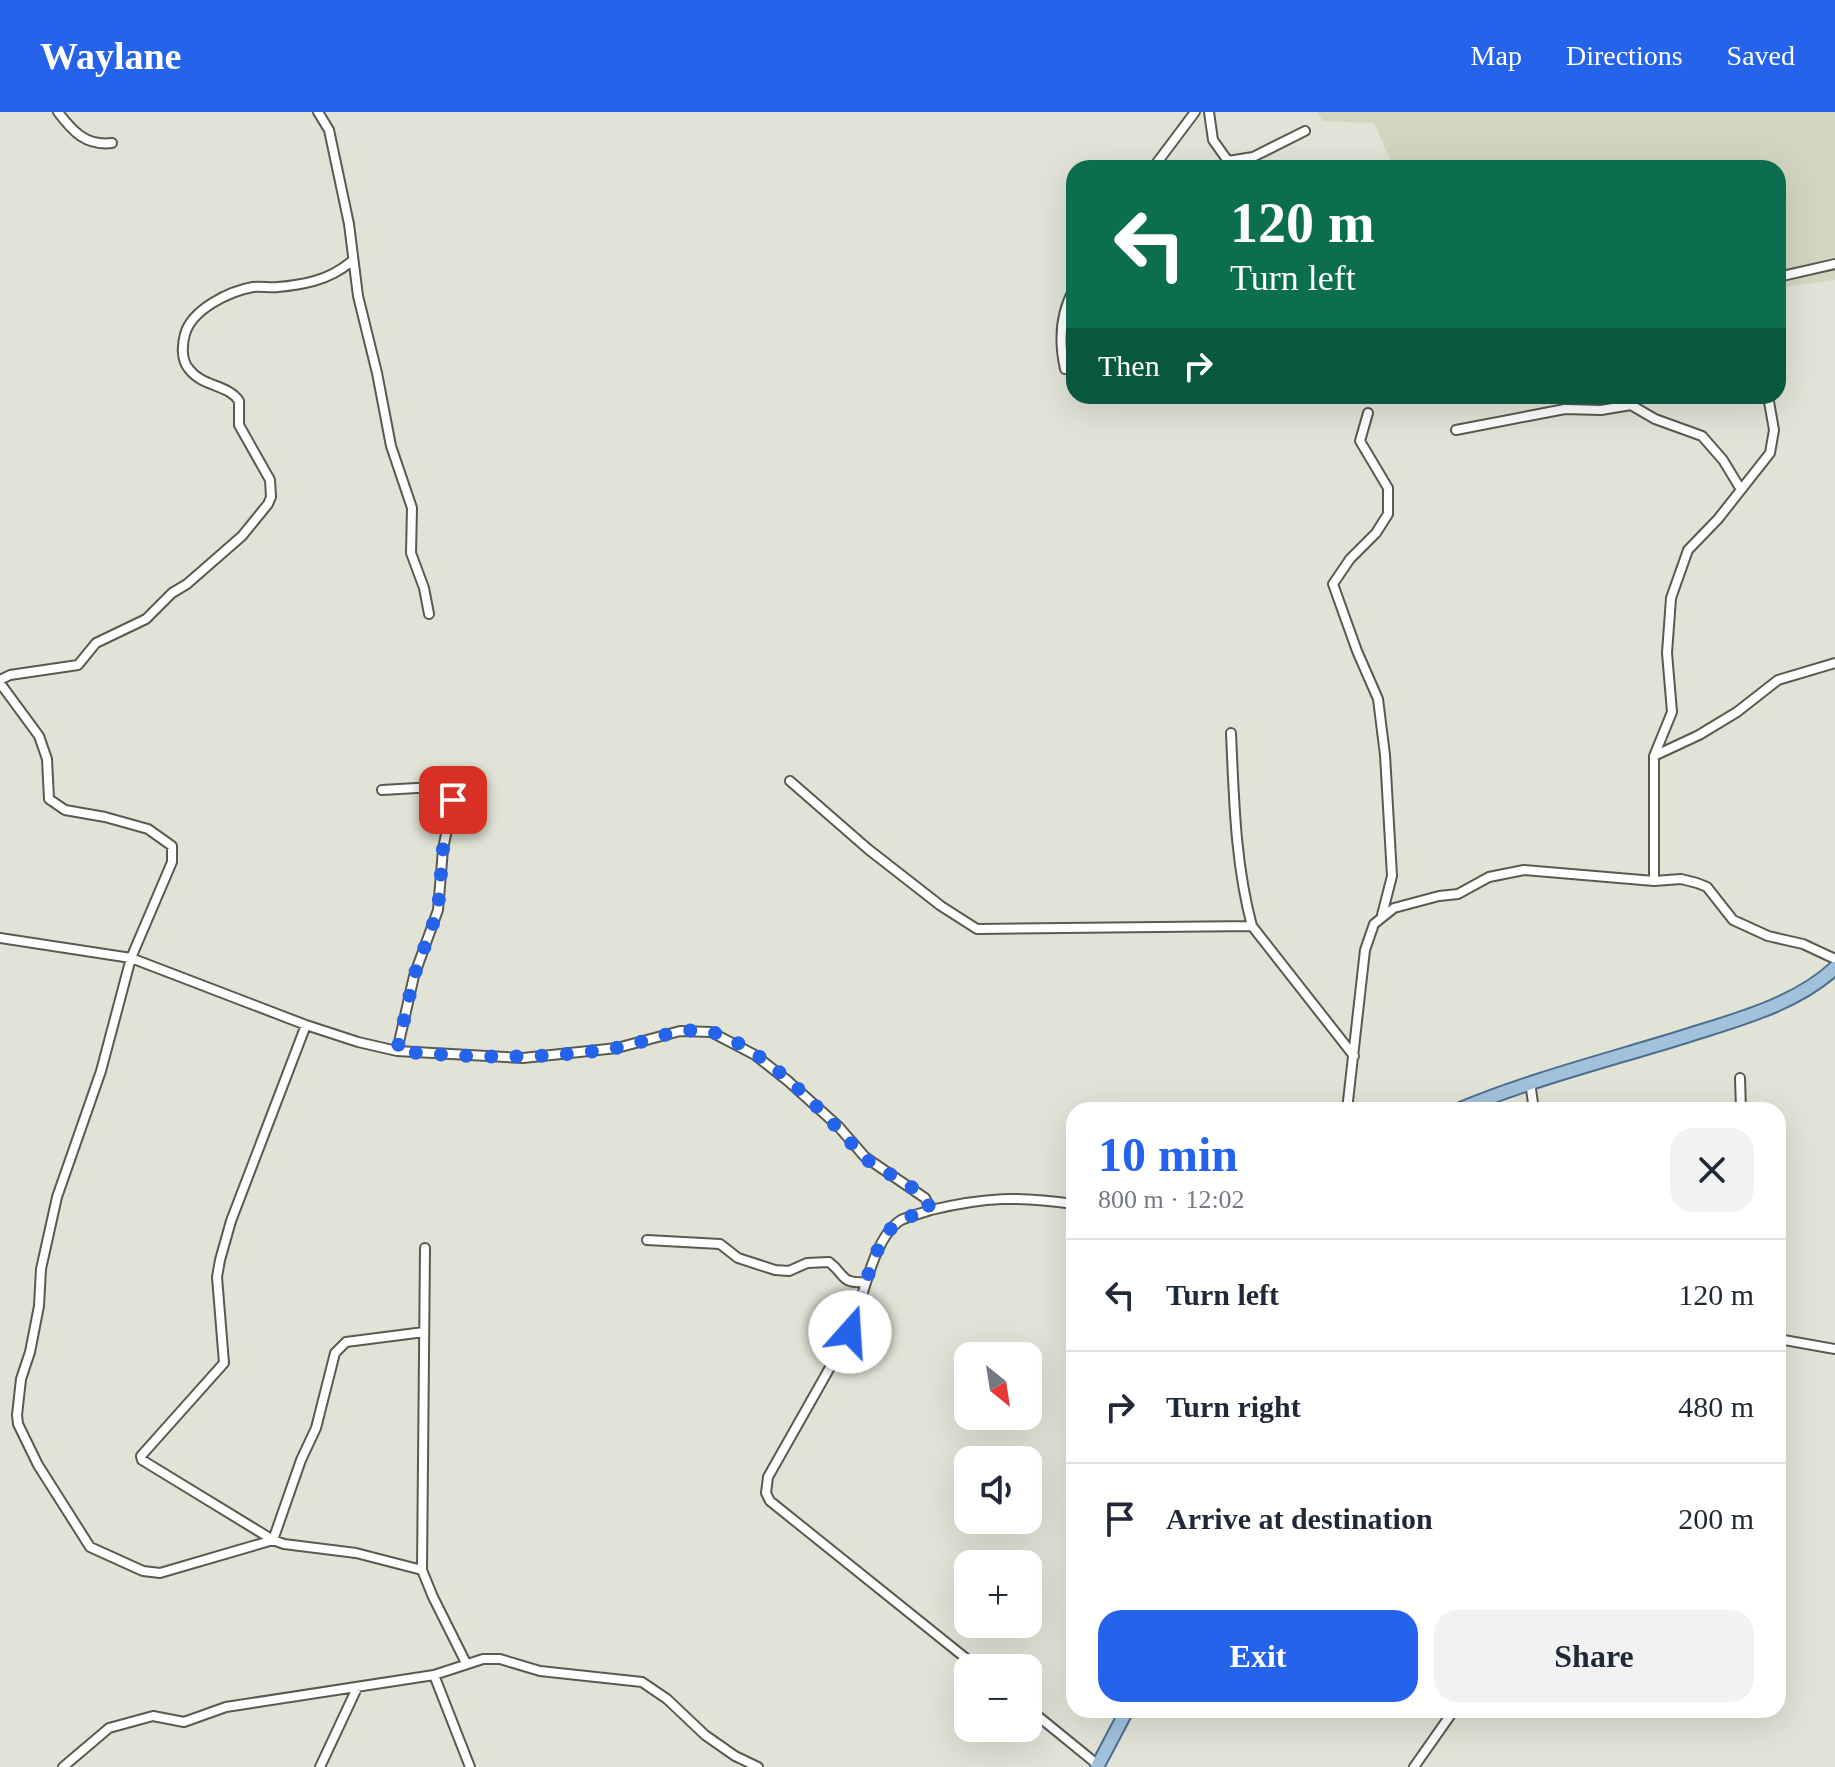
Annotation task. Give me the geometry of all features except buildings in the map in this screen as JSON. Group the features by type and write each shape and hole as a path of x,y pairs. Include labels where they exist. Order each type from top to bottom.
{"main road":[{"path":"1479,1102 1530,1082 1733,1022 1789,999 1835,968"},
{"path":"1098,1766 1123,1718"}],"street":[{"path":"58,112 81,138 92,143 112,143"},
{"path":"318,112 329,130 349,224 352,261 391,446 412,508 411,553 424,588 429,614"},
{"path":"1159,160 1195,112"},
{"path":"1209,112 1213,140 1227,160"},
{"path":"1234,160 1253,157 1305,131"},
{"path":"273,1540 160,1573 143,1571 97,1553 86,1542 49,1483 18,1424 21,1379 30,1352 39,1306 41,1269 57,1197 101,1071 131,958 172,862 172,846 148,829 65,810 49,799 47,759 39,736 0,682 10,675 78,665 96,643 146,619 172,593 187,584 242,536 268,504 271,497 270,480 239,425 239,401 230,391 212,386 188,368 183,351 188,325 195,315 239,291 256,286 276,288 318,280 339,272 352,261"},
{"path":"1786,275 1835,264"},
{"path":"1065,369 1060,348 1066,312"},
{"path":"1654,881 1654,756 1672,712 1667,653 1671,598 1688,550 1718,519 1770,453 1774,430 1769,404"},
{"path":"1456,430 1565,409 1601,410 1631,405 1655,419 1702,436 1723,460 1740,488"},
{"path":"1368,413 1360,441 1388,488 1388,514 1333,584 1378,699 1385,755 1392,876 1382,915"},
{"path":"1654,756 1711,727 1778,680 1835,663"},
{"path":"1231,733 1236,837 1252,926 1354,1056"},
{"path":"790,781 868,849 941,906 977,929 1252,926"},
{"path":"382,790 434,787 445,789 453,800 443,849 438,910 414,976 397,1051"},
{"path":"1348,1102 1365,950 1374,924 1394,908 1458,894 1489,877 1524,870 1654,881 1681,879 1707,887 1733,920 1768,936 1803,944 1835,959"},
{"path":"0,938 131,958 306,1025 397,1051 523,1058 617,1048 680,1031 711,1032 755,1055 788,1081 838,1126 865,1157 925,1198 931,1210"},
{"path":"306,1025 231,1221 220,1260 217,1277 224,1363 141,1456 142,1460 273,1540 356,1553 422,1570"},
{"path":"1740,1078 1741,1102"},
{"path":"1530,1082 1533,1102"},
{"path":"961,1654 770,1501 766,1493 768,1477 850,1332 884,1239 900,1221 931,1210 992,1198 1066,1203"},
{"path":"647,1240 720,1244 738,1258 775,1270 789,1271 807,1263 829,1262 845,1280 851,1283 866,1282"},
{"path":"425,1248 422,1570 466,1663"},
{"path":"273,1540 295,1474 316,1428 335,1353 346,1342 424,1332"},
{"path":"1786,1340 1835,1349"},
{"path":"63,1767 109,1728 153,1716 184,1722 226,1707 434,1675 466,1663 500,1659 540,1671 642,1682 667,1699 705,1735 735,1756 758,1767"},
{"path":"434,1675 470,1767"},
{"path":"320,1767 357,1688"},
{"path":"1414,1767 1448,1718"},
{"path":"1042,1720 1098,1766"}],"shaded area":[{"path":"1318,112 1835,112 1835,280 1786,287 1786,160 1390,160 1374,123 1322,121"}],"route":[{"path":"453,800 443,849 438,910 414,976 397,1051 523,1058 617,1048 680,1031 711,1032 755,1055 838,1126 865,1157 925,1198 931,1210 900,1221 884,1239 850,1332"}]}
